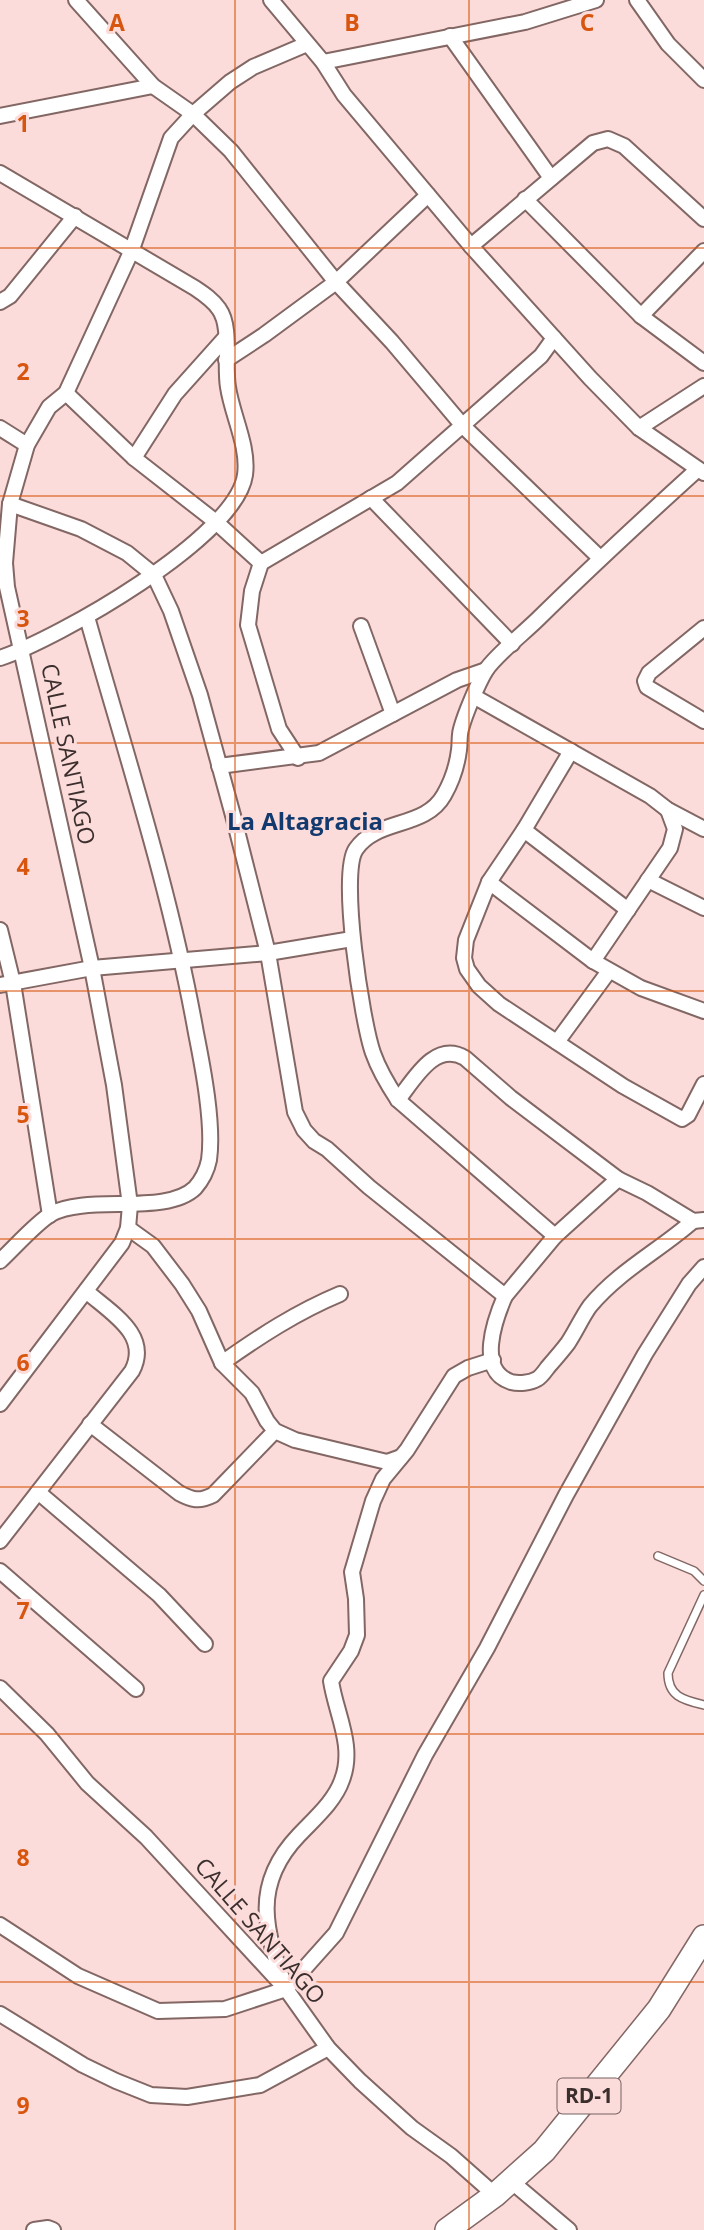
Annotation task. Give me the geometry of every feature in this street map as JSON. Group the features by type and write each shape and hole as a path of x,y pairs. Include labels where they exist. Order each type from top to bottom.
{"main road":[{"name":"RD-1","path":"447,2230 503,2188 544,2151 659,2009 704,1937"}],"street":[{"path":"75,0 153,86 193,114 230,151 336,282 392,342 463,426 600,558"},
{"path":"271,0 323,62 344,95 471,246 554,338 639,428 701,471 600,558 486,670 460,731 454,773 443,797 434,808 422,816 376,831 366,838 354,850 351,862 349,888 352,939 372,1051 383,1076 398,1100 555,1236"},
{"path":"323,62 525,22 596,0"},
{"path":"637,0 667,44 704,80"},
{"path":"450,36 551,178"},
{"name":"CALLE SANTIAGO","path":"0,1405 122,1243 128,1228 130,1205 114,1085 92,968 7,587 3,563 10,505 27,445 49,407 66,393 131,252 171,138 193,114 230,82 253,67 307,44"},
{"path":"0,116 153,86"},
{"path":"471,246 593,143 608,139 624,146 704,219"},
{"path":"0,173 213,301 226,321 227,386 245,456 245,476 239,492 216,522 196,542 155,575 130,588 88,617 0,658"},
{"path":"226,360 336,282 428,195"},
{"path":"525,199 641,316 704,363"},
{"path":"0,302 10,296 75,216"},
{"path":"641,316 704,251"},
{"path":"134,458 175,394 226,337"},
{"path":"298,758 279,729 248,625 252,591 261,563 397,483 541,356 554,338"},
{"path":"639,428 704,386"},
{"path":"66,393 134,458 216,522 261,563"},
{"path":"0,428 27,445"},
{"path":"371,498 512,644"},
{"path":"10,505 102,538 155,575 171,611 200,695 268,953 295,1112 304,1130 369,1188 505,1296"},
{"path":"0,1261 50,1215 76,1207 130,1205 187,1194 205,1175 209,1159 201,1060 183,960 88,617"},
{"path":"361,626 393,714"},
{"path":"704,628 649,673 645,681 647,687 704,721"},
{"path":"219,766 298,758 319,753 469,674 486,670"},
{"path":"475,697 704,829"},
{"path":"571,751 489,882 466,940 464,958 467,970 479,986 499,1004 622,1086 682,1119 688,1115 704,1084"},
{"path":"593,961 670,848 675,829 668,810"},
{"path":"524,830 628,910"},
{"path":"648,880 704,908"},
{"path":"489,882 609,971 641,988 704,1011"},
{"path":"0,930 6,984 50,1215"},
{"path":"6,984 92,968 268,953 352,939"},
{"path":"557,1042 609,971"},
{"path":"398,1100 434,1059 445,1052 456,1053 618,1180 699,1220 613,1283 590,1307 568,1343 538,1379 523,1383 509,1381 498,1373 493,1360 491,1338 495,1317 505,1296 555,1236 618,1180"},
{"path":"128,1228 153,1246 182,1284 199,1311 222,1363 252,1393 275,1431 295,1440 387,1462 401,1457"},
{"path":"0,1925 78,1976 158,2011 225,2009 286,1989 336,1933 425,1755 487,1648 566,1495 645,1353 689,1284 704,1267"},
{"path":"0,1541 132,1371 137,1360 136,1340 126,1326 86,1291"},
{"path":"222,1363 262,1335 340,1294"},
{"path":"286,1989 271,1947 266,1918 268,1884 277,1864 324,1808 342,1781 348,1751 331,1681 351,1651 357,1635 352,1572 357,1552 383,1479 401,1457 454,1376 493,1360"},
{"path":"90,1424 179,1493 192,1500 204,1500 213,1495 275,1431"},
{"path":"38,1492 159,1595 205,1644"},
{"path":"0,1571 136,1689"},
{"name":"CALLE SANTIAGO","path":"0,1688 47,1734 87,1783 146,1837 286,1989 328,2048 360,2081 412,2128 451,2156 569,2230"},
{"path":"0,2014 83,2065 151,2095 187,2097 260,2085 328,2048"},
{"path":"34,2230 52,2230"}],"lane":[{"path":"658,1556 694,1571 704,1580"},
{"path":"704,1595 668,1673 668,1685 676,1695 704,1705"},
{"path":"694,1618 704,1622"}],"district":[{"name":"La Altagracia","path":"305,822"}]}
